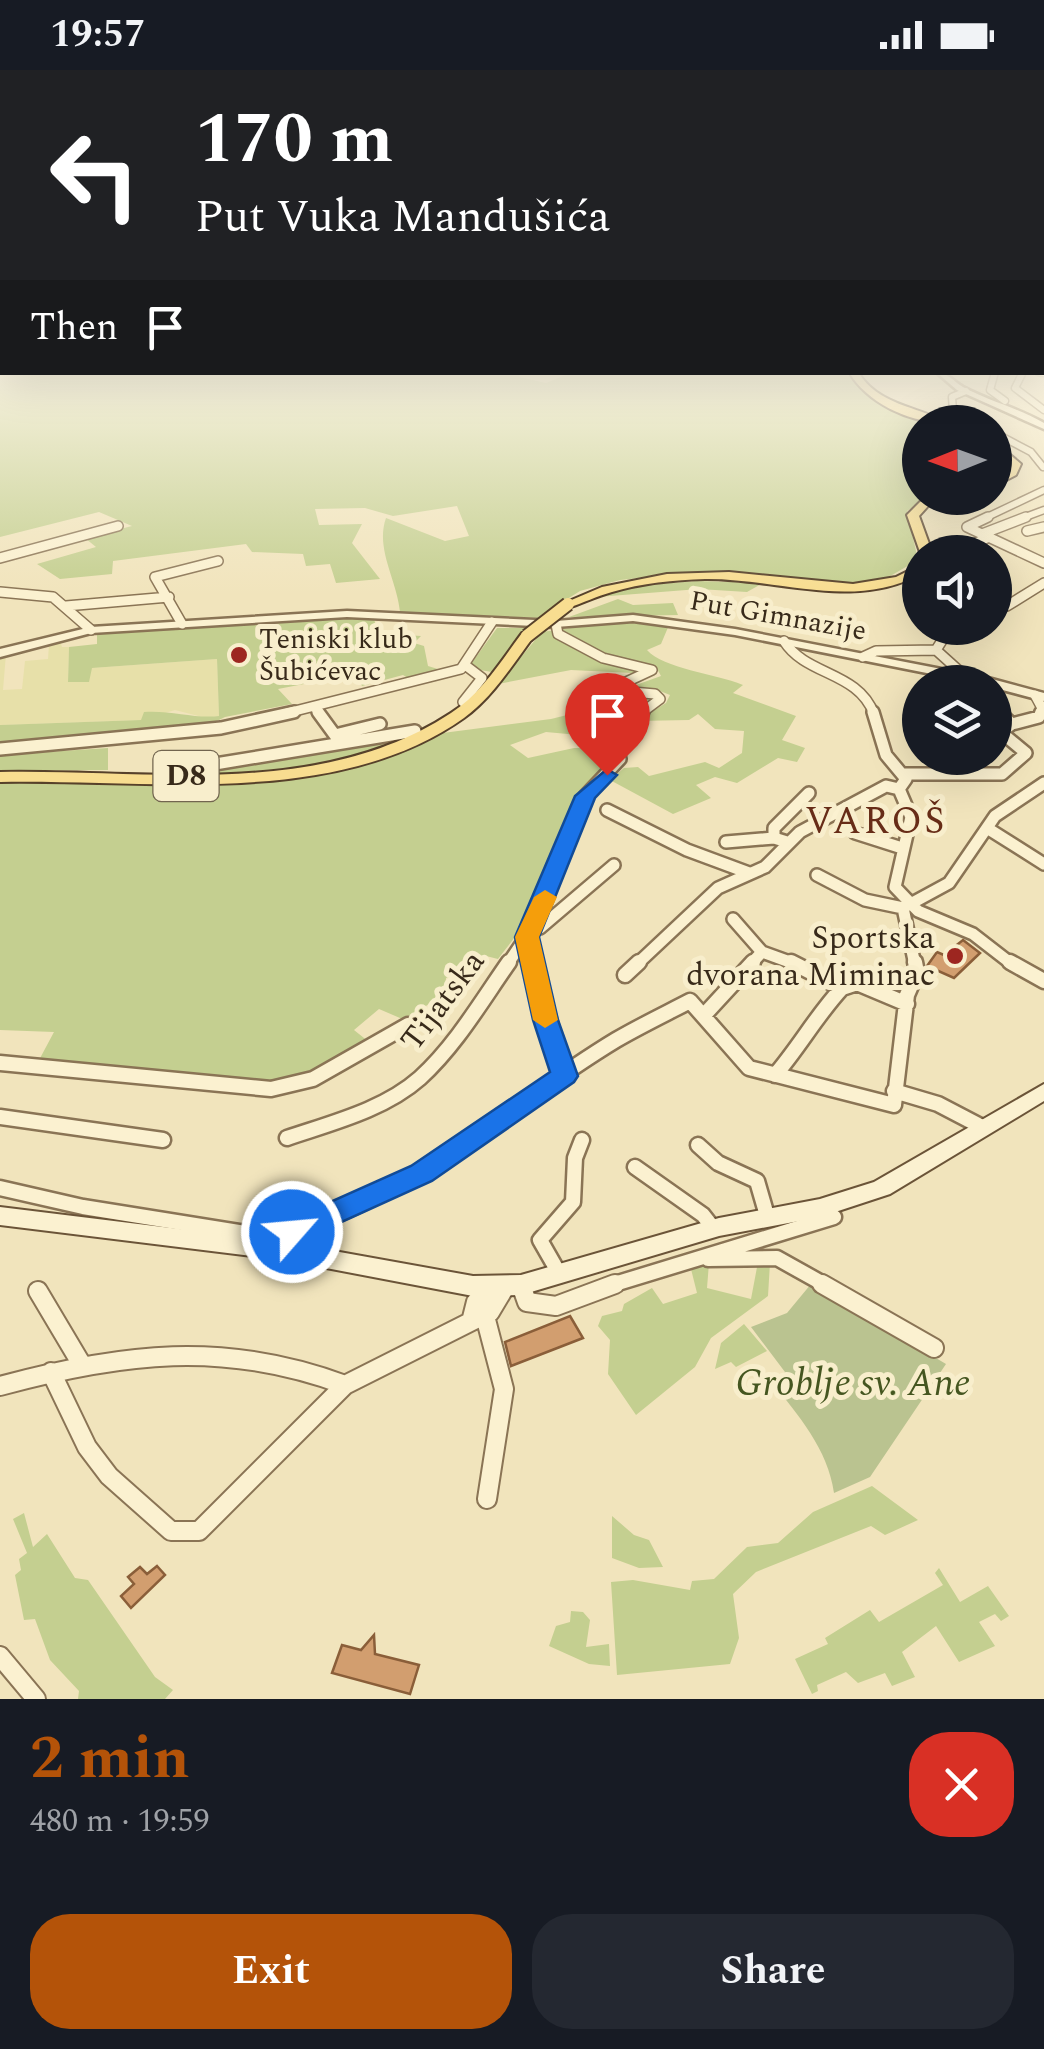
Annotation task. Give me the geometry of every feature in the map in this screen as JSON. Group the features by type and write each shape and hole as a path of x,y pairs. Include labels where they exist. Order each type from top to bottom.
{"main road":[{"name":"D8","path":"0,777 288,772 370,756 458,716 528,636 568,604 606,589 663,578 742,577 855,586 902,578"},
{"path":"0,1216 259,1243 458,1284 507,1286 560,1276 714,1229 882,1188 1044,1090"}],"street":[{"path":"1013,442 1032,452 1042,468"},
{"path":"983,535 967,527 1044,487"},
{"path":"987,535 1044,510"},
{"path":"0,558 118,526"},
{"path":"1027,532 1042,533"},
{"path":"1012,548 1044,563"},
{"path":"182,624 155,577 218,561"},
{"path":"1012,603 1044,583"},
{"path":"0,596 29,592 53,597 91,630"},
{"path":"66,606 169,598"},
{"name":"Put Gimnazije","path":"0,653 91,630 347,614 556,624 633,618 907,665"},
{"path":"0,749 221,728 316,709 466,665 492,622"},
{"path":"556,624 558,634 590,654 652,670 610,690 655,694 660,699 614,734 620,756 585,796 530,933 546,1020 565,1076"},
{"path":"784,641 790,652 835,672 873,705 888,758 902,772"},
{"path":"936,650 939,645"},
{"path":"862,656 876,651 936,650 953,665"},
{"path":"463,702 482,678 466,665"},
{"name":"Put Gimnazije","path":"1012,688 1040,696"},
{"path":"1012,724 1039,717 1040,696"},
{"path":"316,709 342,746"},
{"path":"334,735 380,724"},
{"path":"191,768 415,731"},
{"path":"1012,743 1026,753 1020,764 1012,768"},
{"path":"0,1188 259,1243 422,1173 616,1040 690,1000 706,1013 749,1068 894,1106 907,1004 918,963 906,907 895,888 912,817 899,789 904,775"},
{"path":"957,775 984,775"},
{"path":"906,907 949,883 995,816 1044,783"},
{"path":"625,975 704,899 765,867 787,842 817,821 886,786 899,789"},
{"path":"774,838 774,828 809,793"},
{"path":"607,810 687,850 749,874"},
{"path":"987,828 1044,864"},
{"path":"855,833 902,848"},
{"path":"726,842 774,838 787,842"},
{"path":"530,933 614,865"},
{"path":"816,875 866,900 906,907 988,942 1030,978 1044,981"},
{"path":"733,919 762,952 816,972 842,988"},
{"name":"Tijatska","path":"288,1138 356,1115 418,1080 455,1040 530,933"},
{"path":"706,1013 762,952"},
{"path":"775,1075 800,1046 809,1024 842,988 857,983 907,1004"},
{"path":"7,1062 142,1080 271,1089 313,1079 408,1025"},
{"path":"894,1090 938,1104 984,1128"},
{"path":"0,1117 162,1140"},
{"path":"560,1276 540,1240 573,1202 575,1158 582,1140"},
{"path":"698,1145 718,1163 758,1181 768,1218"},
{"path":"635,1167 703,1215 714,1229"},
{"path":"51,1372 88,1448 109,1476 171,1531 199,1531 346,1385 501,1302 507,1286 527,1302 550,1308 684,1260 779,1239 834,1217"},
{"path":"684,1260 754,1255 777,1258 934,1348"},
{"path":"458,1284 477,1314 504,1389 487,1499"},
{"path":"38,1290 82,1365"},
{"path":"0,1386 82,1365 154,1354 243,1355 346,1385"},
{"path":"0,1656 36,1699"}],"shaded area":[{"path":"60,641 62,647 69,647 68,682 92,668 217,659 219,716 206,718 175,710 142,720 0,725 0,656 6,654 3,690 22,689 25,661 48,659 49,644"}],"green space":[{"path":"0,442 902,442 902,515 908,515 912,535 902,535 902,569 885,579 855,583 699,572 620,580 580,591 537,618 400,612 383,541 386,518 445,541 469,536 457,506 393,516 365,508 315,509 319,525 362,524 352,543 380,579 336,583 330,564 306,566 303,554 252,552 246,544 113,561 112,574 60,579 37,564 96,547 85,538 132,526 99,512 0,537"},
{"path":"697,581 763,583 747,592 699,589 597,597 621,587"},
{"path":"618,599 633,605 673,603 678,615 569,617"},
{"path":"332,617 374,619 383,651 397,649 390,634 421,636 414,643 424,646 428,666 441,670 411,680 403,675 362,686 356,674 278,689 292,704 225,717 209,725 0,745 0,725 141,720 144,712 219,716 217,659 92,668 89,682 68,682 69,647 97,644 97,632"},
{"path":"612,622 669,625 661,644 647,650 655,656 743,685 733,693 796,716 782,740 805,748 797,762 778,758 737,783 715,777 696,785 711,798 673,814 610,780 624,768 638,767 649,776 705,762 719,768 742,753 744,731 715,729 698,714 689,720 637,721 666,703 670,695 655,689 622,690 661,676 655,665 633,673 571,670 498,684 542,632"},
{"path":"497,628 526,628 492,672 468,668"},
{"path":"635,698 650,699 600,737 546,732 510,745 528,758 574,748 612,748 607,761 585,785 573,806 530,914 498,959 486,956 446,978 445,991 407,1021 379,1009 354,1030 369,1042 326,1066 281,1081 198,1079 38,1062 54,1032 0,1030 0,782 292,777 435,734 551,719"},
{"path":"403,736 389,746 362,755 289,768 213,774 165,769"},
{"path":"108,748 108,770 0,771 0,755"},
{"path":"758,1262 770,1263 768,1296 711,1338 695,1367 636,1415 608,1374 610,1340 598,1326 602,1316 622,1311 624,1304 652,1288 663,1304 697,1293 690,1265 709,1263 707,1288 751,1299"},
{"name":"Groblje sv. Ane","path":"811,1284 946,1364 870,1477 834,1493 819,1447 771,1381 785,1372 751,1327 787,1313"},
{"path":"744,1324 767,1351 736,1367 731,1362 715,1369 721,1343"},
{"path":"872,1486 918,1520 885,1535 871,1526 756,1572 733,1594 739,1638 730,1664 617,1675 611,1582 633,1580 690,1590 692,1581 714,1579 747,1547 778,1543 813,1512"},
{"path":"24,1513 33,1547 47,1534 75,1578 88,1580 155,1677 173,1690 165,1699 78,1699 79,1691 50,1660 35,1619 24,1620 15,1575 21,1570 19,1559 27,1553 13,1519"},
{"path":"612,1516 634,1535 649,1540 663,1567 639,1568 612,1558"},
{"path":"939,1568 960,1602 988,1586 1009,1616 1001,1621 995,1614 979,1622 995,1646 959,1662 936,1626 902,1652 915,1677 892,1686 885,1673 858,1683 846,1672 817,1685 818,1691 812,1694 795,1659 828,1644 825,1638 870,1610 879,1622 943,1585 935,1573"},
{"path":"571,1611 583,1612 590,1620 586,1647 609,1644 610,1666 589,1664 549,1646 556,1626 570,1622"}],"building":[{"name":"Sportska dvorana Miminac","path":"963,940 980,953 954,978 927,966 937,952 944,955"},
{"path":"570,1316 583,1338 511,1366 505,1342"},
{"path":"157,1566 165,1575 131,1608 121,1596 134,1584 128,1577 140,1567 147,1574"},
{"path":"374,1635 375,1654 419,1665 410,1694 332,1673 342,1645 361,1650"}],"slow traffic":[{"path":"545,897 527,937 545,1020"}],"place":[{"name":"Teniski klub Šubićevac","path":"239,655"},
{"name":"Sportska dvorana Miminac","path":"955,956"}],"district":[{"name":"VAROŠ","path":"876,822"}],"route":[{"path":"292,1232 308,1221 422,1173 539,1098 565,1076 546,1020 527,937 585,796 607,775"}]}
